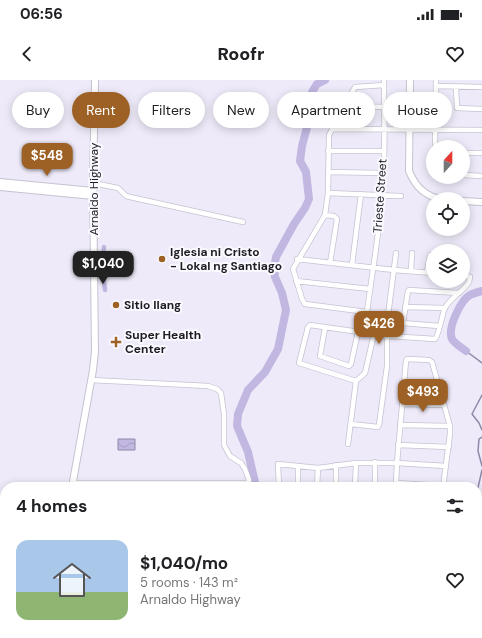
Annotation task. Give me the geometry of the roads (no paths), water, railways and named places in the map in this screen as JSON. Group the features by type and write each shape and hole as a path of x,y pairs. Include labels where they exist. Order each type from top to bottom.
{"main road":[{"name":"Arnaldo Highway","path":"73,482 95,360 93,183 95,80"},
{"path":"410,80 410,171 412,178 426,193"},
{"path":"0,182 93,193"},
{"path":"0,187 93,193"},
{"path":"470,201 481,202"}],"street":[{"path":"435,140 436,80"},
{"path":"352,92 355,87 384,82"},
{"path":"436,86 482,87"},
{"path":"456,87 457,108 482,109"},
{"path":"370,289 296,281 293,269 325,215 328,192 329,135 332,129 482,130"},
{"name":"Trieste Street","path":"296,281 305,304 367,312 382,196 384,130"},
{"path":"328,151 384,151"},
{"path":"470,153 482,153"},
{"path":"328,172 383,173"},
{"path":"470,175 482,176"},
{"path":"93,183 118,188 130,198 244,222"},
{"path":"328,192 401,196"},
{"path":"352,265 361,194"},
{"path":"325,215 334,216 337,219 330,263"},
{"path":"351,424 379,426 387,366 387,323 396,253"},
{"path":"411,271 412,253"},
{"path":"298,259 373,268 426,272"},
{"path":"356,381 299,363 308,327 310,326 388,336 435,339 438,337 439,326 445,308 463,288"},
{"path":"439,326 403,323 408,291 459,292"},
{"path":"405,307 445,308"},
{"path":"325,328 320,356 349,366 351,364 358,332"},
{"path":"348,444 356,381 365,373 374,334"},
{"path":"396,482 398,445 407,359 432,362 450,426 444,482"},
{"path":"91,380 208,386 217,389 221,393 224,414 224,444 230,456 241,462 248,482"},
{"path":"404,385 438,385"},
{"path":"402,404 444,406"},
{"path":"400,425 450,426"},
{"path":"398,445 449,446"},
{"path":"279,482 278,464 318,468 375,462 446,466"},
{"path":"375,462 375,482"},
{"path":"355,482 356,463"},
{"path":"336,465 336,482"},
{"path":"298,466 298,482"},
{"path":"318,468 318,482"}],"water":[{"path":"118,439 135,439 135,450 118,450"}],"waterway":[{"path":"255,482 248,452 237,426 238,414 248,390 265,372 278,349 286,310 282,293 275,277 274,268 276,257 309,199 306,172 300,161 302,146 313,105 312,92 317,84 325,80"},
{"path":"104,247 103,256 99,264 103,275 105,290"},
{"path":"466,351 452,339 451,328 459,308 466,298 472,294 482,291"},
{"path":"466,351 482,363"},
{"path":"482,395 472,414 482,430"},
{"path":"482,437 479,439 478,451 482,466"},
{"path":"479,482 482,470"}],"place":[{"name":"Iglesia ni Cristo - Lokal ng Santiago","path":"162,259"},
{"name":"Sitio Ilang","path":"116,305"},
{"name":"Super Health Center","path":"116,342"}]}
